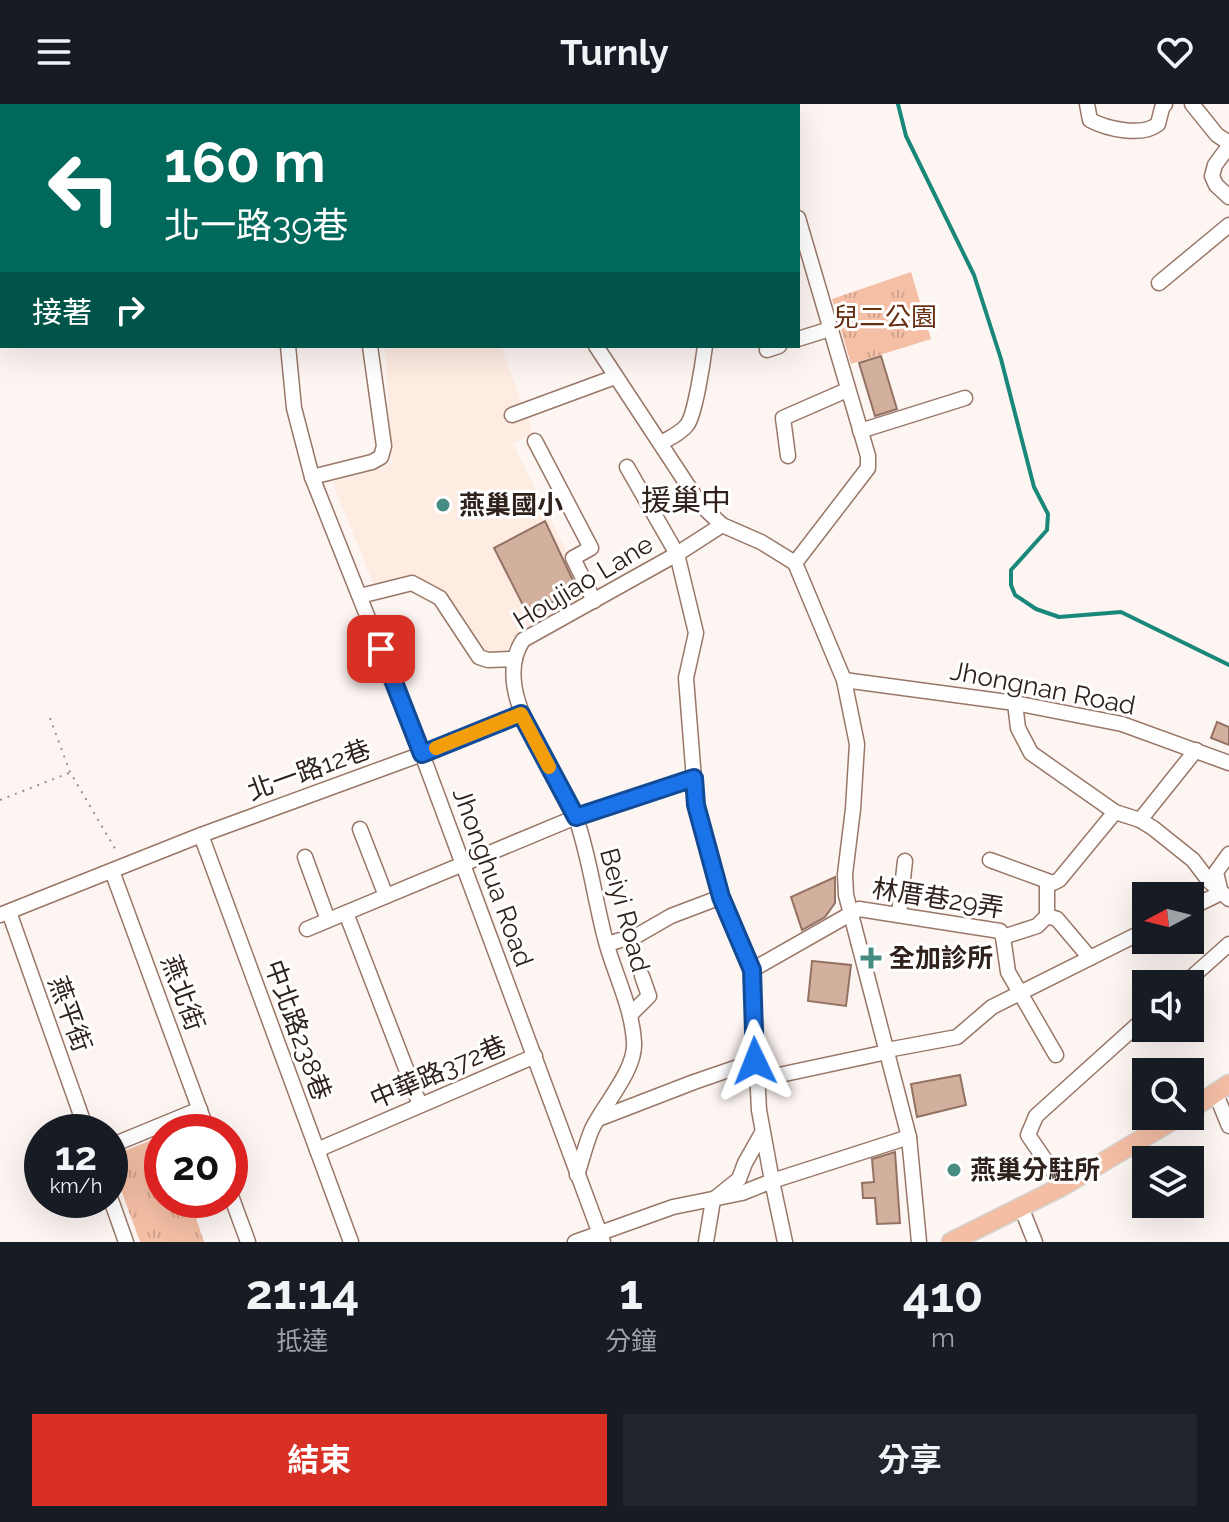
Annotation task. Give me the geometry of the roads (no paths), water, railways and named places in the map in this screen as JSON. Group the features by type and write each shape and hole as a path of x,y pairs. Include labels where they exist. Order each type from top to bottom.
{"main road":[{"path":"1204,1101 1222,1089"},
{"path":"951,1242 1063,1186 1157,1130"}],"street":[{"path":"1087,104 1090,120 1104,127 1144,130 1158,124 1165,104"},
{"path":"1192,104 1217,135 1229,144 1215,165 1212,176 1216,185 1229,197"},
{"path":"795,563 868,468 868,456 800,225"},
{"path":"1159,283 1229,225"},
{"path":"800,338 830,329"},
{"name":"Jhonghua Road","path":"288,348 294,408 312,477 422,754 601,1238"},
{"path":"312,477 381,457 384,446 370,348"},
{"path":"597,348 700,504 722,525 761,542 795,563 844,680 857,744 845,874 846,895 909,1137 919,1242"},
{"path":"661,443 684,429 692,417 705,348"},
{"path":"512,415 615,377"},
{"path":"788,456 783,418 847,390"},
{"path":"860,431 965,398"},
{"path":"535,441 591,548 573,558 594,601"},
{"path":"627,467 677,554 696,633 686,678 696,805 721,897 752,970 756,1080 762,1133 785,1242"},
{"name":"Houjiao Lane","path":"360,596 412,583 440,598 479,657 488,660 513,659 523,640 677,554 722,525"},
{"name":"Beiyi Road","path":"513,659 521,714 576,817 607,944 630,1015 635,1044 633,1056 598,1119 577,1175"},
{"name":"Jhongnan Road","path":"844,680 1015,703 1122,724 1229,763"},
{"path":"1015,703 1018,728 1024,745 1031,753 1115,812 1140,820 1193,860 1225,896"},
{"name":"北一路12巷","path":"4,914 154,853 521,714"},
{"path":"1140,820 1196,750"},
{"path":"307,929 576,817 694,778"},
{"path":"1090,958 1057,919 1047,916 1047,883 1059,880 1115,812"},
{"path":"360,829 386,896"},
{"name":"中北路238巷","path":"201,835 351,1242"},
{"path":"1225,896 1216,872 1229,854"},
{"path":"305,857 328,920"},
{"name":"林厝巷29弄","path":"990,860 1047,883"},
{"path":"899,914 905,861"},
{"name":"燕北街","path":"119,869 202,1114"},
{"path":"1204,903 1225,896"},
{"path":"607,944 638,935 671,916 721,897"},
{"name":"林厝巷29弄","path":"850,912 859,909 899,914 1000,931 1003,937 1037,926 1047,916"},
{"path":"752,970 850,912"},
{"path":"346,913 420,1105"},
{"name":"燕平街","path":"4,914 80,1114"},
{"path":"1003,937 1008,972 1056,1055"},
{"path":"756,1080 957,1037 992,1007 1132,937"},
{"path":"1200,970 1229,944"},
{"path":"630,1015 649,996 642,976"},
{"path":"1063,1186 1028,1135 1036,1116 1132,1030"},
{"name":"中華路372巷","path":"317,1150 535,1056"},
{"path":"598,1119 755,1061"},
{"path":"1222,1089 1229,1126"},
{"path":"128,1139 200,1109"},
{"path":"706,1242 713,1200 739,1179 762,1133"},
{"path":"575,1242 601,1238 673,1207 713,1200 909,1137"},
{"path":"1021,1207 1035,1242"},
{"path":"117,1218 126,1242"},
{"path":"239,1218 248,1242"}],"waterway":[{"path":"898,104 906,136 974,275 1001,359 1034,487 1048,514 1047,530 1011,570 1015,595 1036,609 1059,617 1121,612 1229,665"}],"place":[{"name":"燕巢國小","path":"443,505"},
{"name":"全加診所","path":"871,958"},
{"name":"燕巢分駐所","path":"954,1170"}],"district":[{"name":"援巢中","path":"686,501"}],"park label":[{"name":"兒二公園","path":"885,317"}]}
